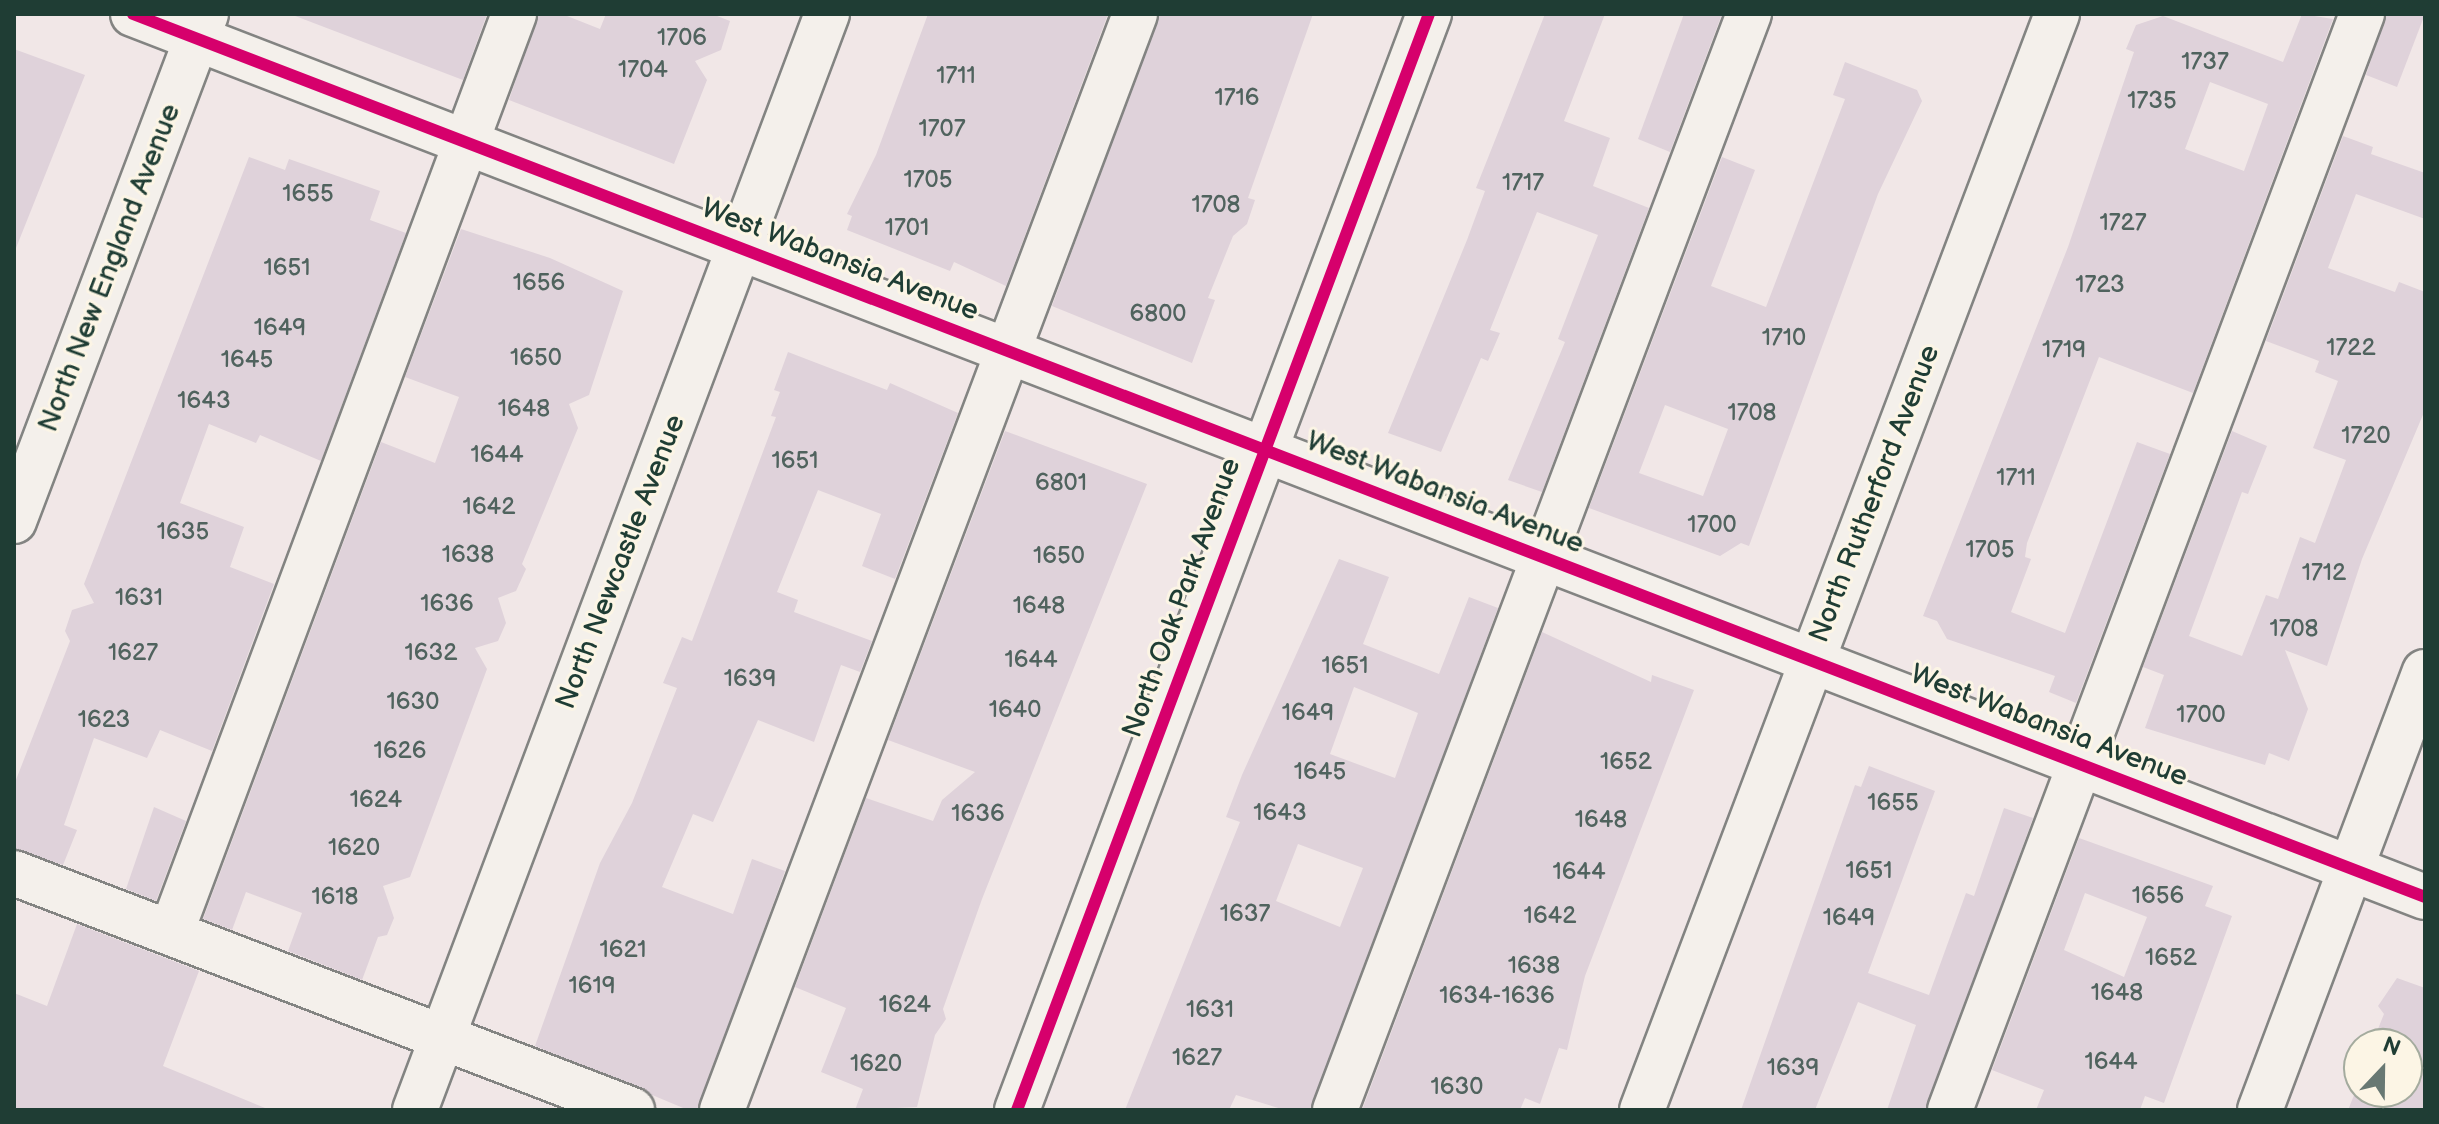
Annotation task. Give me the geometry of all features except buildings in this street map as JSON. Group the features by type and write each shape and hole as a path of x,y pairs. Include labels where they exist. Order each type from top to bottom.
{"street":[{"name":"West Wabansia Avenue","path":"133,14 201,26 466,142 2425,897"},
{"path":"171,933 514,14"},
{"name":"North Newcastle Avenue","path":"415,1110 827,14"},
{"path":"722,1110 1135,14"},
{"name":"North Oak Park Avenue","path":"1017,1110 1263,448 1429,14"},
{"path":"1335,1110 1749,14"},
{"name":"North Rutherford Avenue","path":"1642,1110 2057,14"},
{"path":"1950,1110 2362,14"},
{"name":"North New England Avenue","path":"14,521 201,26"},
{"path":"2260,1110 2425,672"},
{"path":"14,873 632,1110"}],"cycle path":[{"path":"133,14 2425,897"},
{"path":"1017,1110 1429,14"}]}
